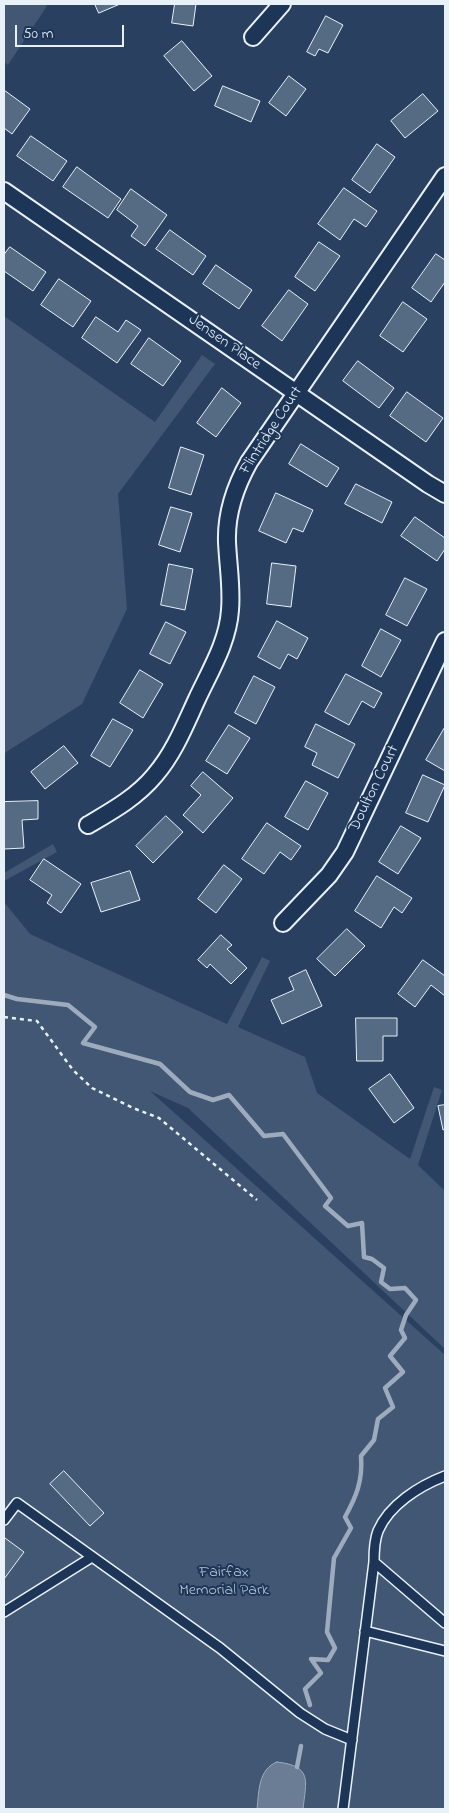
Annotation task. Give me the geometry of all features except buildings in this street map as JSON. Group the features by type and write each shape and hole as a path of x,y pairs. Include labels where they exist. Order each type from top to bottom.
{"street":[{"path":"253,37 282,4"},
{"name":"Flintridge Court","path":"88,825 116,808 144,787 163,766 175,746 220,649 227,628 231,586 227,529 234,492 249,462 445,176"},
{"name":"Jensen Place","path":"4,191 445,494"},
{"name":"Doulton Court","path":"283,923 329,875 345,852 445,641"}],"lane":[{"path":"342,1809 374,1562 374,1546 378,1532 384,1519 397,1504 445,1476"},
{"path":"4,1520 16,1503 220,1648 300,1713 325,1729 352,1740"},
{"path":"4,1612 92,1557"},
{"path":"374,1562 445,1623"},
{"path":"365,1631 445,1651"}],"path":[{"path":"4,1017 37,1021 73,1070 92,1088 159,1118 257,1200"}],"green space":[{"path":"4,4 44,4 47,6 8,65 4,62"},
{"path":"4,316 155,422 202,355 215,364 118,494 127,609 82,704 6,752 4,756"},
{"path":"53,844 57,852 4,881 4,873"},
{"name":"Fairfax Memorial Park","path":"4,902 30,934 227,1024 262,957 270,961 238,1027 305,1057 317,1093 410,1159 434,1087 442,1090 418,1165 445,1191 445,1349 188,1108 150,1091 445,1355 445,1809 4,1809"}],"shaded area":[{"path":"277,1762 297,1767 305,1776 303,1809 257,1809 259,1789 263,1775 271,1765"}],"waterway":[{"path":"4,995 17,999 68,1005 95,1027 83,1043 160,1064 190,1092 213,1100 229,1095 264,1136 283,1134 331,1198 325,1206 348,1226 362,1223 364,1257 372,1259 384,1268 381,1282 390,1289 405,1288 416,1300 406,1315 401,1330 405,1338 390,1356 403,1372 385,1388 393,1407 378,1419 374,1440 361,1456 361,1473 358,1488 345,1517 351,1528 334,1558 327,1632 335,1648 328,1660 311,1659 321,1673 305,1689 310,1705"},
{"path":"297,1767 301,1746"}]}
